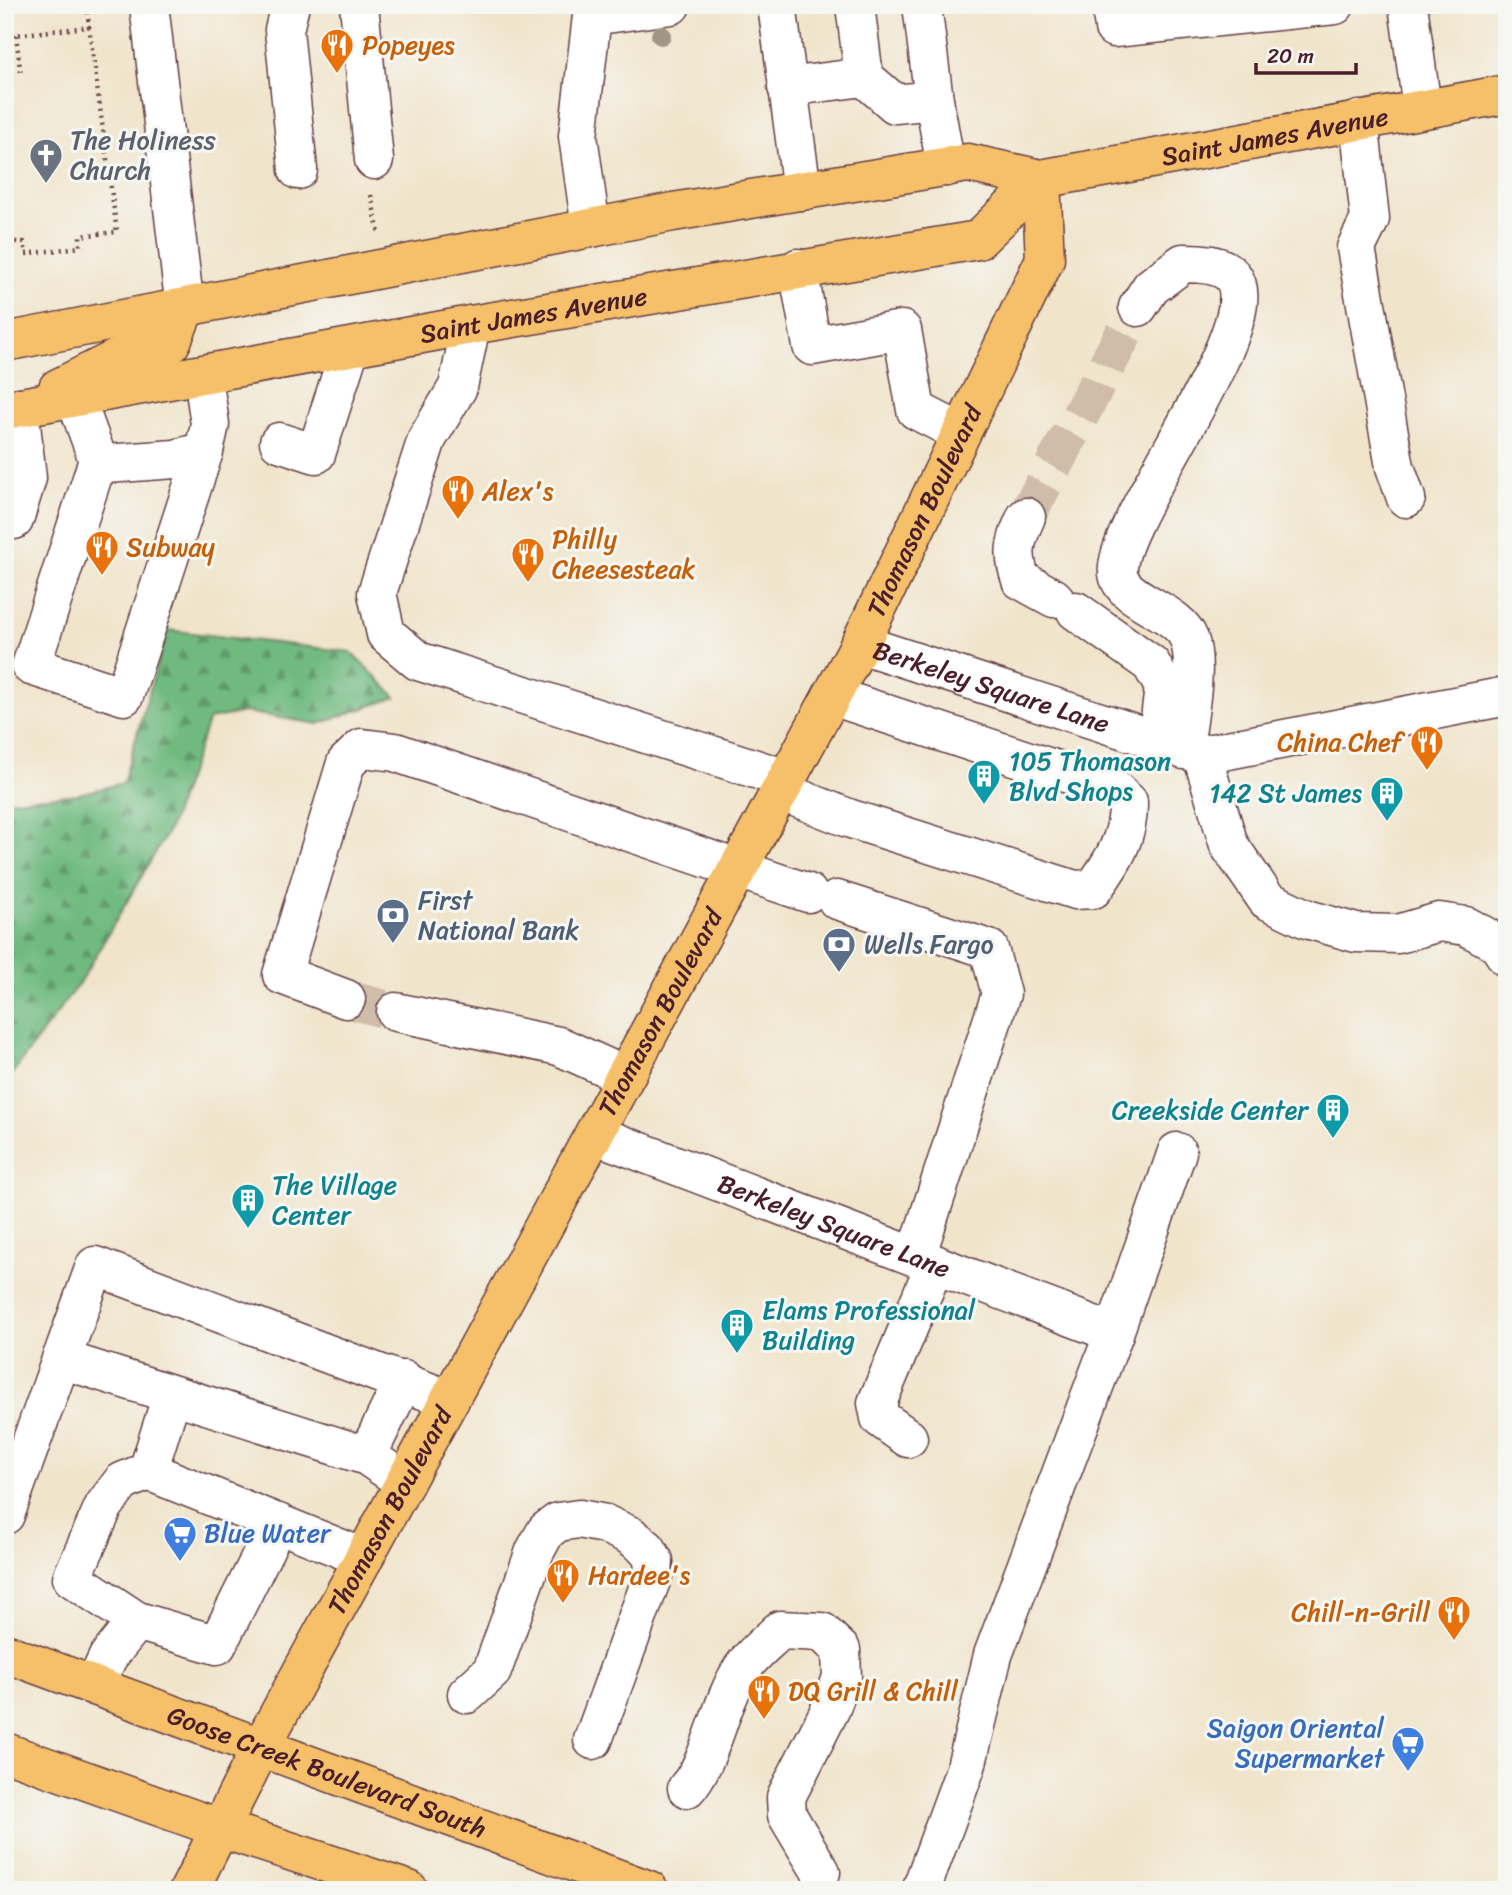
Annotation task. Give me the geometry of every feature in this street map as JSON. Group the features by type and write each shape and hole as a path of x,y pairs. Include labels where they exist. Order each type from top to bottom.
{"main road":[{"name":"Saint James Avenue","path":"5,342 591,229 968,163 1041,179 1507,94"},
{"name":"Saint James Avenue","path":"12,408 798,268 978,240 1041,179"},
{"name":"Thomason Boulevard","path":"189,1890 261,1747 860,644 1045,259 1041,179"},
{"path":"12,408 117,359 171,344 185,309"},
{"name":"Goose Creek Boulevard South","path":"5,1653 649,1890"},
{"path":"5,1752 219,1828 409,1890"}],"street":[{"path":"149,5 185,309"},
{"path":"290,5 284,30 299,170"},
{"path":"359,5 374,160"},
{"path":"591,229 578,136 592,16 671,5"},
{"path":"777,5 802,191"},
{"path":"855,5 864,77 895,104 934,100"},
{"path":"922,5 946,167"},
{"path":"1111,5 1114,29 1335,5"},
{"path":"1408,5 1422,108"},
{"path":"787,87 864,77"},
{"path":"1359,120 1370,219 1356,248 1395,467 1406,498"},
{"path":"1138,307 1151,287 1183,263 1218,266 1232,276 1239,294 1227,343 1129,534 1117,568 1121,583 1136,597 1174,618 1189,640 1192,665 1181,749"},
{"path":"798,268 812,346 902,330 916,410 961,433"},
{"path":"471,325 458,387 427,439 377,593 386,634 418,661 783,785 848,818 1075,890 1093,889 1115,860 1129,820 1128,802 1114,789 832,696"},
{"path":"279,442 316,454 350,348"},
{"path":"75,397 98,460 31,666 124,696 204,451 210,424 206,397"},
{"path":"5,520 14,520 27,478 12,408"},
{"path":"98,460 106,464 175,459 204,451"},
{"path":"1026,517 1013,557 1021,580 1065,605 1151,664 1164,687 1181,749 1229,845 1267,900 1307,919 1356,933 1398,934 1439,922 1466,926 1497,943 1507,958"},
{"name":"Berkeley Square Lane","path":"860,644 1181,749"},
{"path":"1181,749 1507,696"},
{"path":"346,999 282,975 346,763 362,748 395,752 738,869 989,949 1001,994 925,1261 877,1403 880,1419 908,1438"},
{"path":"396,1012 559,1046 625,1076"},
{"name":"Berkeley Square Lane","path":"594,1134 1114,1333"},
{"path":"920,1890 966,1767 993,1655 1114,1333 1177,1152"},
{"path":"5,1515 96,1266 404,1380 450,1400"},
{"path":"61,1359 367,1456 404,1482"},
{"path":"367,1456 404,1380"},
{"path":"148,1471 172,1395"},
{"path":"278,1523 216,1645 137,1621 72,1578 104,1506 122,1482 148,1471 278,1523 364,1558"},
{"path":"467,1694 492,1671 535,1551 546,1531 558,1522 579,1519 606,1524 631,1536 647,1549 654,1560 653,1576 593,1740"},
{"path":"95,1685 108,1657 137,1621"},
{"path":"687,1788 698,1776 712,1734 742,1668 780,1630 822,1632 841,1650 842,1676 831,1708 786,1797 787,1815 821,1872"}],"path":[{"path":"5,242 24,242 26,254 80,247 80,236 117,232 87,5"},
{"path":"5,36 89,27"},
{"path":"16,35 21,76"}],"green space":[{"path":"167,630 351,652 396,697 318,724 245,712 209,719 169,829 82,979 9,1078 5,1091 5,801 79,794 123,783"}],"tunnel":[{"path":"1026,517 1138,307"},
{"path":"346,999 396,1012"}],"place":[{"name":"Popeyes","path":"337,75"},
{"name":"The Holiness Church","path":"46,185"},
{"name":"Alex's","path":"458,521"},
{"name":"Subway","path":"102,577"},
{"name":"Philly Cheesesteak","path":"528,584"},
{"name":"China Chef","path":"1427,772"},
{"name":"105 Thomason Blvd Shops","path":"984,806"},
{"name":"142 St James","path":"1387,823"},
{"name":"First National Bank","path":"393,945"},
{"name":"Wells Fargo","path":"839,974"},
{"name":"Creekside Center","path":"1333,1140"},
{"name":"The Village Center","path":"248,1230"},
{"name":"Elams Professional Building","path":"737,1355"},
{"name":"Blue Water","path":"180,1563"},
{"name":"Hardee's","path":"563,1605"},
{"name":"Chill-n-Grill","path":"1454,1642"},
{"name":"DQ Grill & Chill","path":"764,1721"},
{"name":"Saigon Oriental Supermarket","path":"1408,1773"}]}
